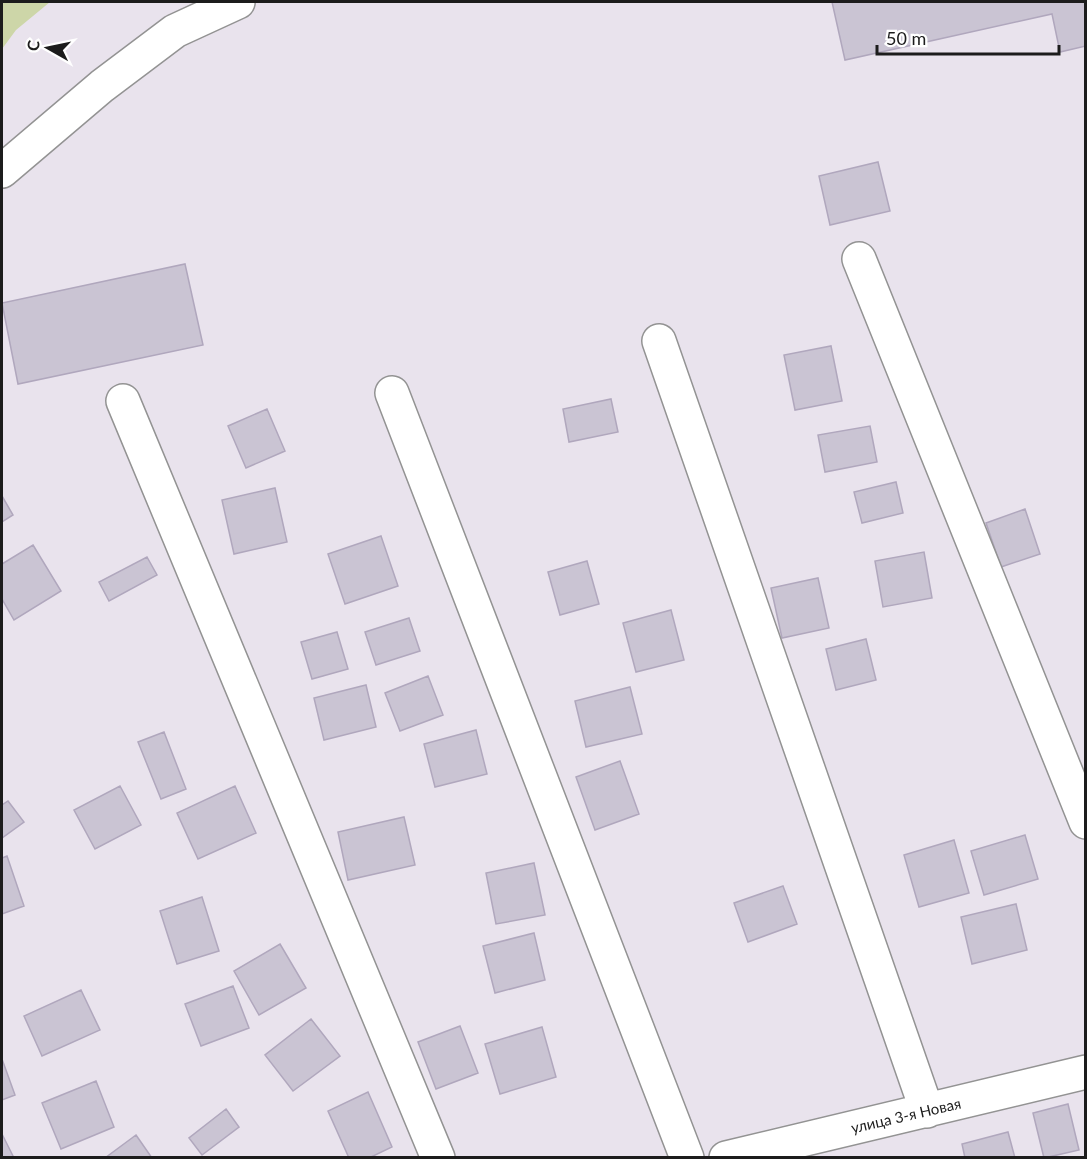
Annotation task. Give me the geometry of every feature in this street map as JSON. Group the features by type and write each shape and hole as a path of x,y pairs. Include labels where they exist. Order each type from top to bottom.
{"street":[{"path":"2,171 102,86 176,31 238,2"},
{"path":"859,259 1086,822"},
{"path":"659,341 927,1111"},
{"path":"393,393 687,1158"},
{"path":"123,401 438,1158"},
{"name":"улица 3-я Новая","path":"726,1158 1086,1072"}],"shaded area":[{"path":"2,2 50,2 16,30 2,49"}],"building":[{"path":"832,2 1086,2 1086,46 1060,52 1052,14 845,60"},
{"path":"878,162 890,211 830,225 819,176"},
{"path":"185,264 203,345 18,384 2,303"},
{"path":"831,346 842,401 795,410 784,355"},
{"path":"611,399 618,432 569,442 563,409"},
{"path":"267,409 285,451 246,468 228,426"},
{"path":"870,426 877,462 825,472 818,435"},
{"path":"896,482 903,513 862,523 854,492"},
{"path":"275,488 287,542 234,554 222,500"},
{"path":"2,496 13,515 2,522"},
{"path":"1025,509 1040,554 1001,567 986,523"},
{"path":"381,536 398,586 345,604 328,554"},
{"path":"33,545 61,591 14,620 2,599 2,564"},
{"path":"924,552 932,598 883,607 875,561"},
{"path":"147,557 157,575 109,601 99,582"},
{"path":"587,561 599,604 560,615 548,572"},
{"path":"818,578 829,628 782,638 771,588"},
{"path":"671,610 684,660 636,672 623,623"},
{"path":"409,618 420,651 376,665 365,632"},
{"path":"337,632 348,669 312,679 301,642"},
{"path":"866,639 876,680 836,690 826,649"},
{"path":"428,676 443,715 400,731 385,693"},
{"path":"366,685 376,727 324,740 314,698"},
{"path":"630,687 642,734 586,747 575,701"},
{"path":"476,730 487,774 435,787 424,744"},
{"path":"164,732 186,789 161,799 138,742"},
{"path":"620,761 639,814 595,830 576,777"},
{"path":"120,786 141,825 95,849 74,810"},
{"path":"235,786 256,833 198,859 177,813"},
{"path":"8,801 24,822 2,838 2,805"},
{"path":"404,817 415,865 348,880 338,832"},
{"path":"1025,835 1038,879 984,895 971,851"},
{"path":"954,840 969,893 919,907 904,855"},
{"path":"7,856 24,906 2,914 2,858"},
{"path":"534,863 545,915 496,924 486,873"},
{"path":"783,886 797,924 748,942 734,903"},
{"path":"202,897 219,951 177,964 160,911"},
{"path":"1016,904 1027,950 972,964 961,917"},
{"path":"534,933 545,980 495,993 483,946"},
{"path":"280,944 306,988 259,1015 234,971"},
{"path":"233,986 249,1028 201,1046 185,1004"},
{"path":"81,990 100,1030 42,1056 24,1016"},
{"path":"311,1019 340,1056 293,1091 265,1055"},
{"path":"460,1026 478,1073 436,1089 418,1042"},
{"path":"542,1027 556,1077 500,1094 485,1044"},
{"path":"2,1059 15,1095 2,1100"},
{"path":"96,1081 114,1127 61,1149 42,1103"},
{"path":"368,1092 392,1147 369,1158 349,1158 328,1111"},
{"path":"1068,1104 1079,1150 1044,1158 1033,1113"},
{"path":"226,1109 239,1127 202,1155 189,1138"},
{"path":"1008,1132 1015,1158 965,1158 962,1144"},
{"path":"2,1134 14,1158 2,1158"},
{"path":"136,1135 152,1158 105,1158"}]}
